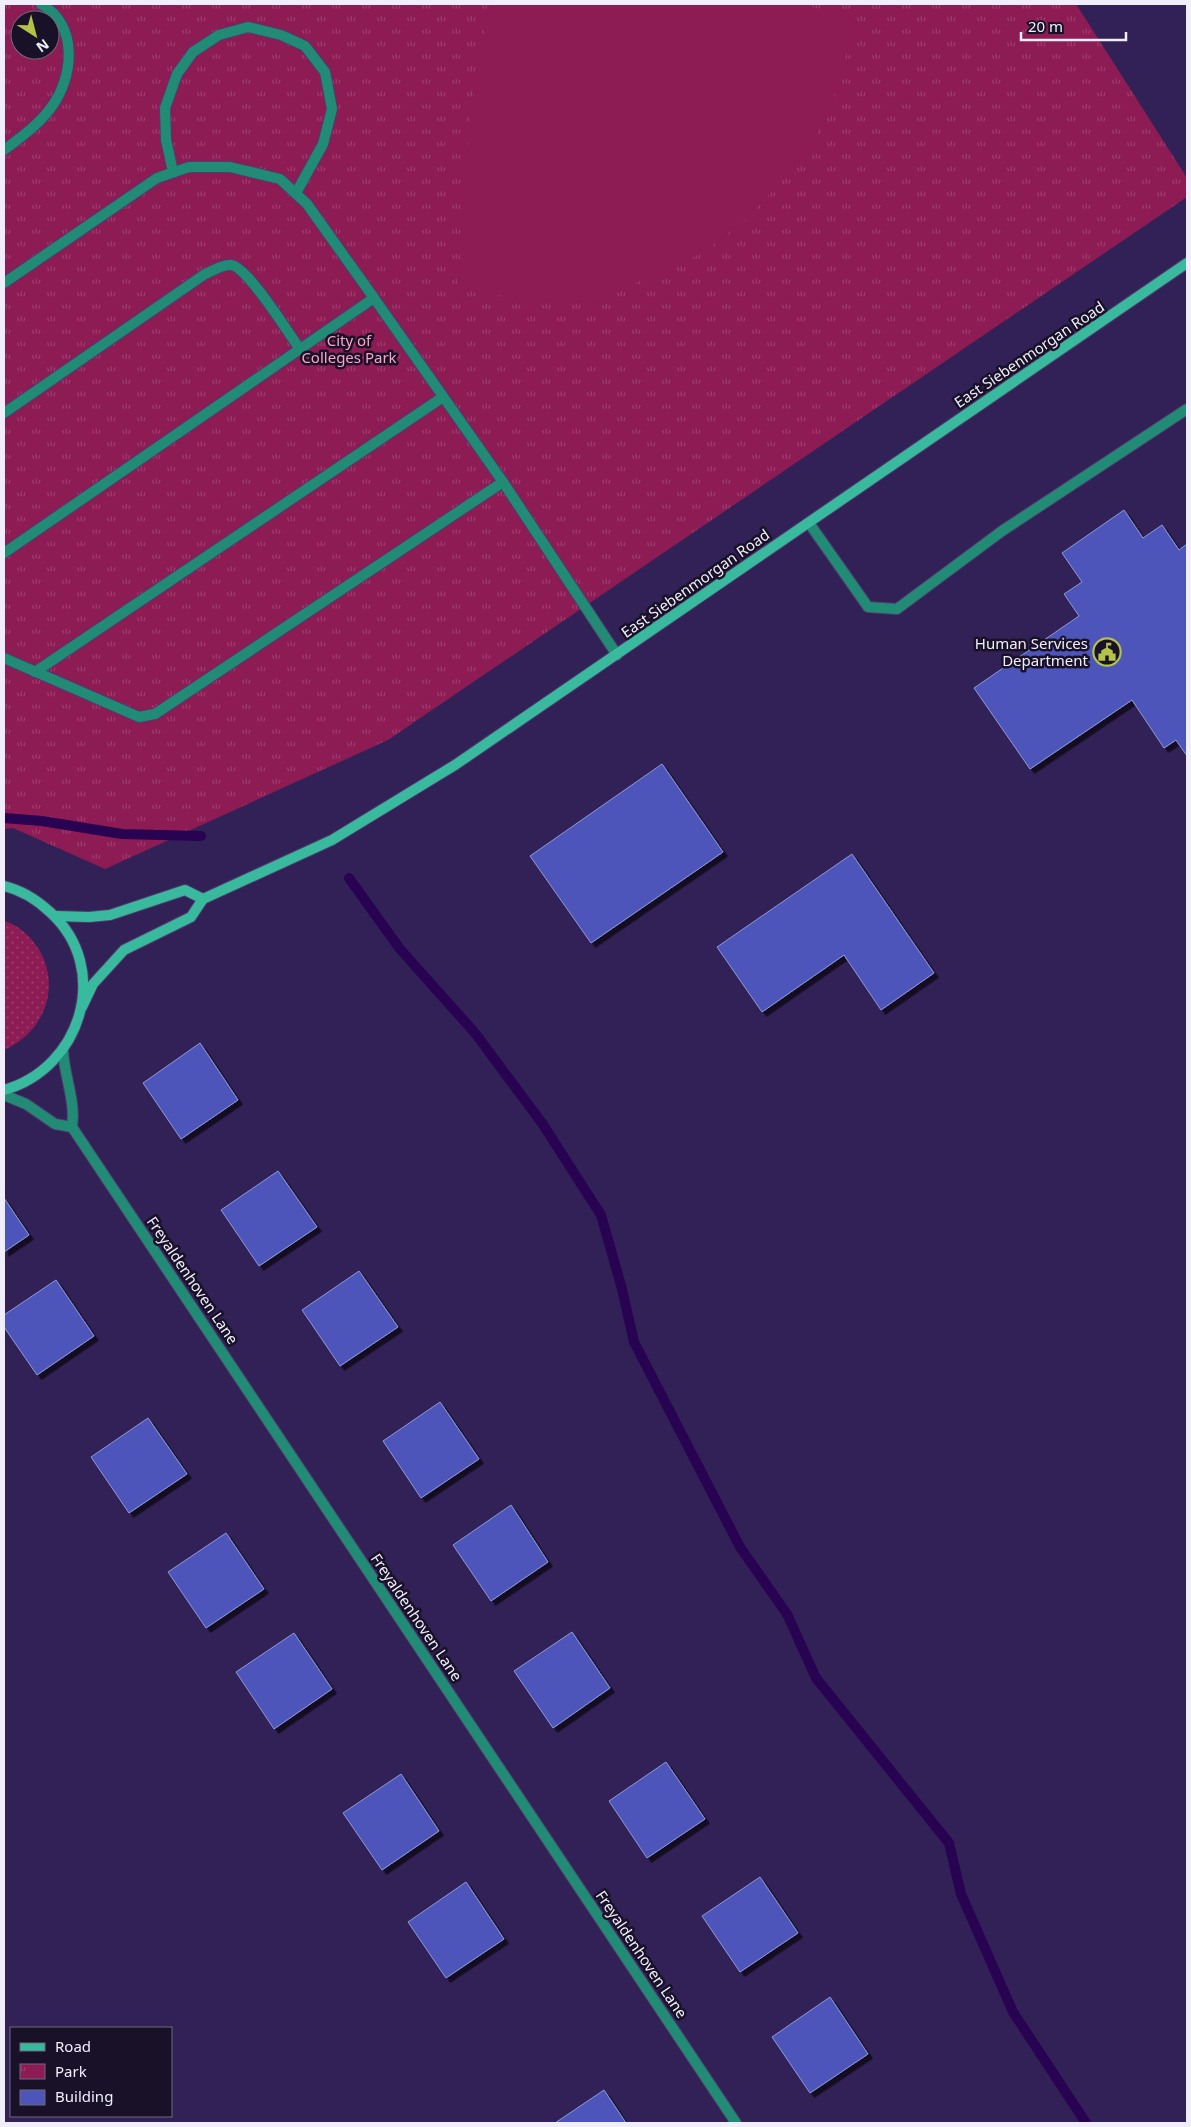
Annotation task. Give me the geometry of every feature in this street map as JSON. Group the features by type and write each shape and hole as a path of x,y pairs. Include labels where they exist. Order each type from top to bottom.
{"street":[{"path":"4,150 23,137 51,108 65,77 70,49 64,26 40,4"},
{"path":"174,172 166,140 165,108 178,74 193,52 219,35 248,27 281,34 305,46 325,72 332,109 322,144 296,193"},
{"path":"4,283 158,178 190,167 230,167 280,179 308,204 503,482 617,655"},
{"name":"East Siebenmorgan Road","path":"203,898 332,840 455,765 1187,263"},
{"path":"4,413 205,274 220,266 232,265 246,274 300,349"},
{"path":"4,553 374,298"},
{"path":"35,672 443,396"},
{"path":"808,523 868,607 897,609 1002,531 1187,409"},
{"path":"4,658 140,717 155,714 503,482"},
{"path":"4,886 26,894 55,916 67,931 82,968 82,1006"},
{"path":"4,1090 34,1077 50,1065 63,1050 78,1022 82,1006 93,984 124,950 191,917 203,898 185,890 110,915 89,917 55,916"},
{"path":"4,1095 26,1104 55,1124 72,1127 75,1112 64,1067 63,1050"},
{"name":"Freyaldenhoven Lane","path":"72,1127 736,2123"}],"green space":[{"name":"City of Colleges Park","path":"4,4 1076,4 1187,178 1187,197 388,740 105,869 13,828 4,829"},
{"path":"489,4 802,4 856,20 828,116 796,166 747,218 708,249 678,265 633,284 593,296 532,300 458,289 469,125"},
{"path":"4,921 19,928 32,940 42,955 49,986 41,1017 19,1041 4,1050"}],"building":[{"name":"Human Services Department","path":"1124,510 1143,538 1162,525 1179,550 1187,544 1187,756 1176,740 1164,748 1132,700 1030,769 974,688 1079,616 1064,594 1082,582 1062,553"},
{"path":"662,764 723,852 591,943 530,856"},
{"path":"852,854 934,973 881,1010 844,955 762,1012 717,947"},
{"path":"200,1043 238,1100 181,1139 143,1083"},
{"path":"278,1171 317,1227 259,1266 221,1210"},
{"path":"4,1198 29,1235 4,1252"},
{"path":"359,1271 398,1327 340,1366 302,1310"},
{"path":"56,1280 94,1336 37,1375 4,1327 4,1315"},
{"path":"440,1402 479,1459 421,1498 383,1441"},
{"path":"148,1418 187,1474 129,1513 91,1457"},
{"path":"511,1505 548,1562 491,1601 453,1545"},
{"path":"226,1533 264,1589 206,1628 168,1572"},
{"path":"572,1632 610,1688 553,1728 514,1671"},
{"path":"294,1633 332,1689 274,1729 236,1672"},
{"path":"666,1762 705,1819 647,1858 609,1801"},
{"path":"401,1774 439,1831 382,1870 343,1813"},
{"path":"760,1877 798,1933 740,1972 702,1916"},
{"path":"466,1882 504,1939 446,1978 408,1922"},
{"path":"830,1997 868,2054 810,2093 772,2037"},
{"path":"604,2090 626,2123 555,2123"}],"waterway":[{"path":"4,818 42,821 122,834 201,836"},
{"path":"349,878 400,949 475,1033 542,1123 601,1215 622,1289 634,1342 740,1547 787,1614 816,1678 949,1843 961,1894 1013,2012 1086,2123"}],"place":[{"name":"Human Services Department","path":"1107,652"}]}
